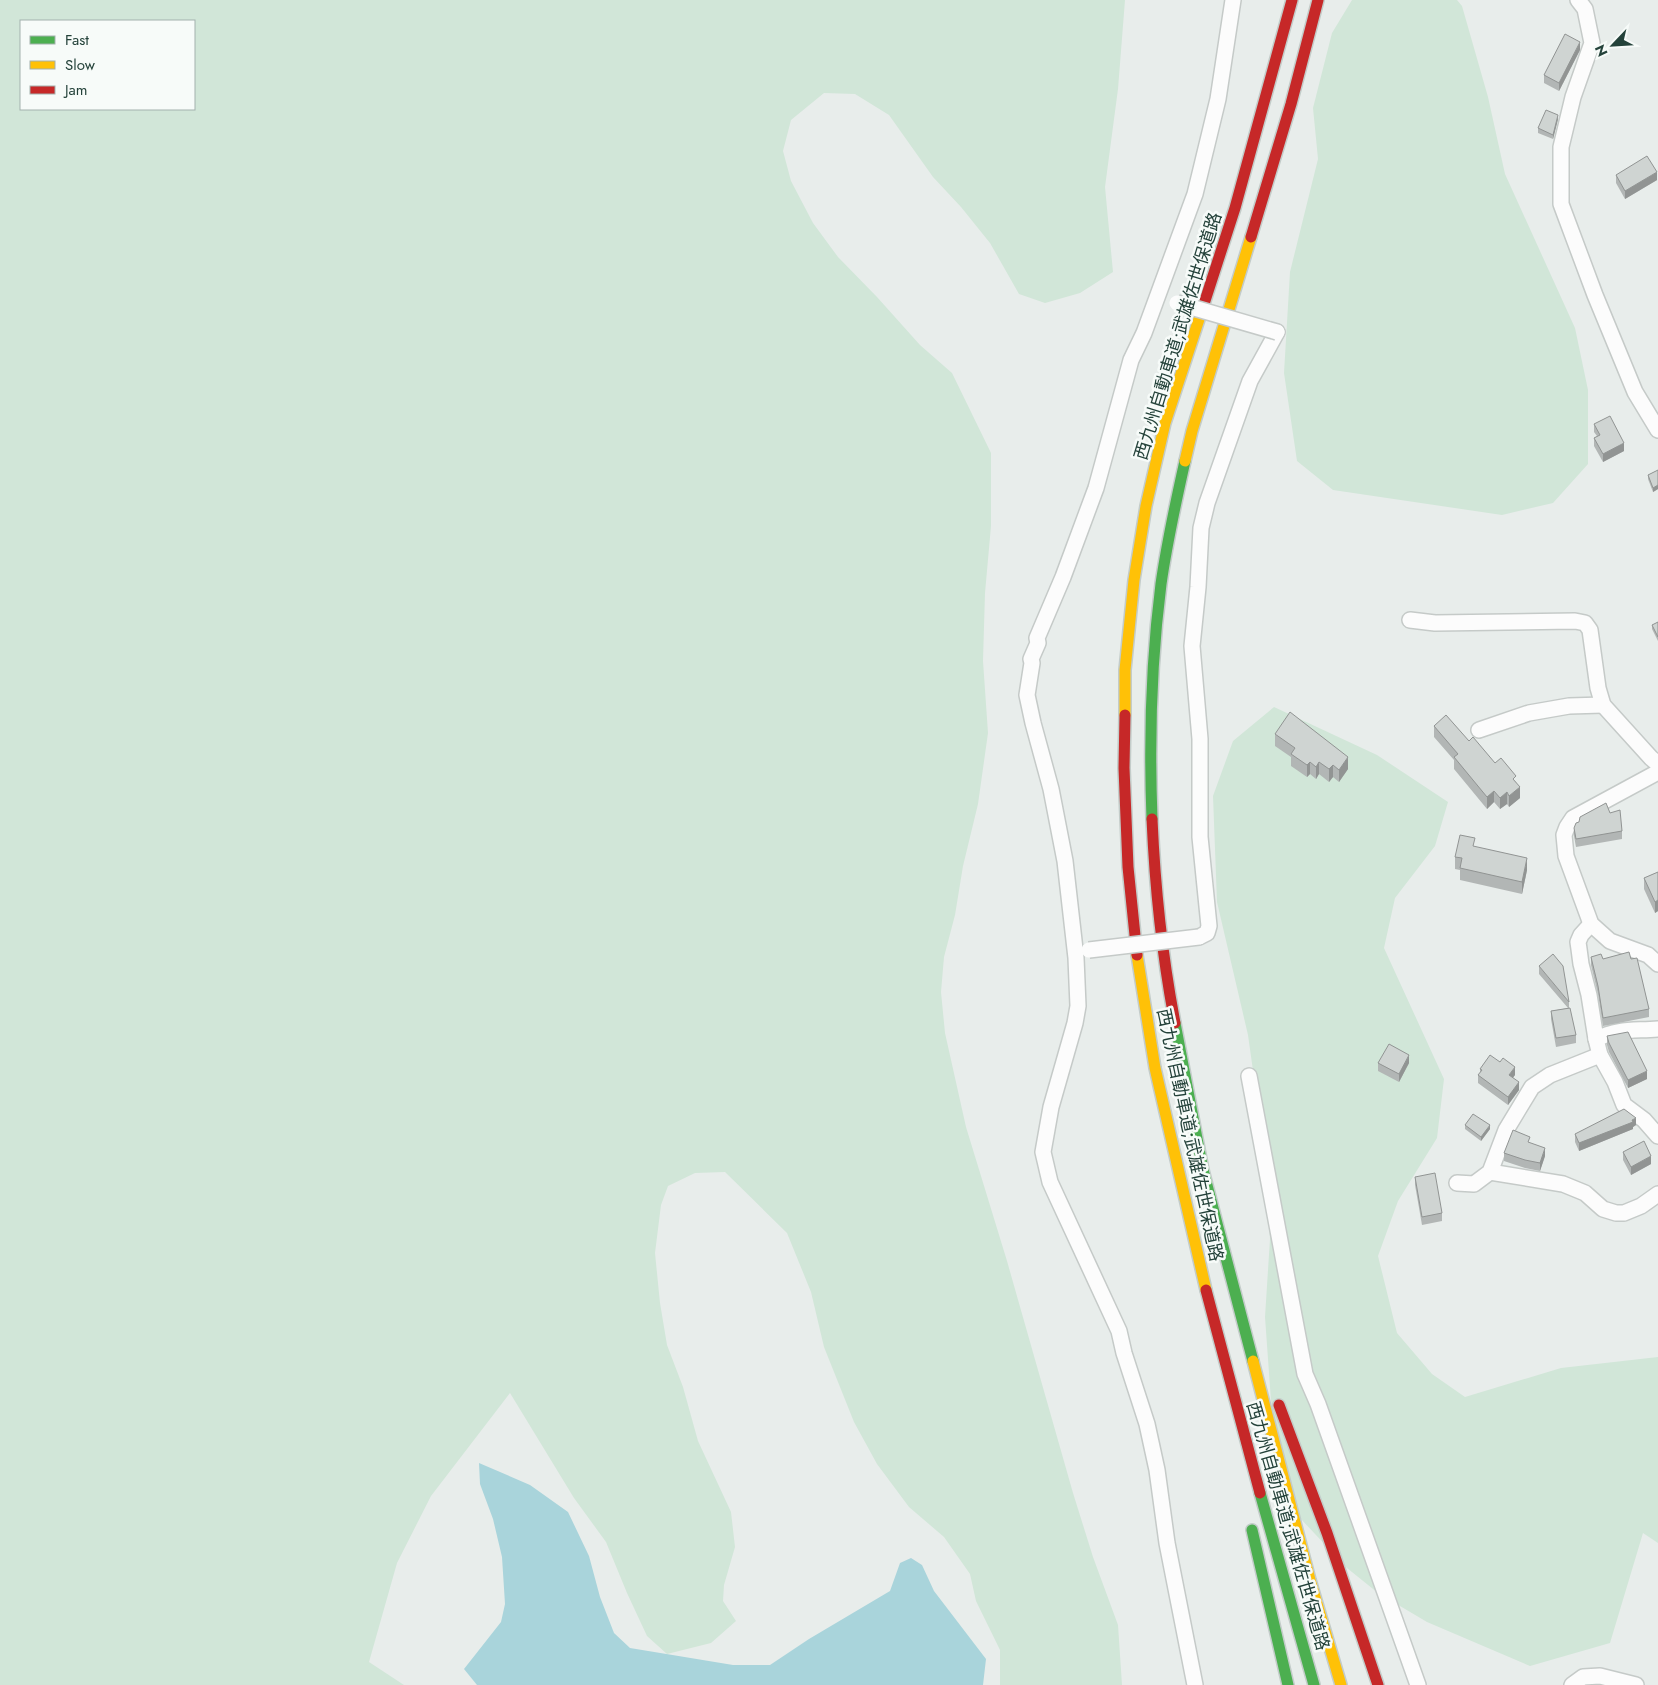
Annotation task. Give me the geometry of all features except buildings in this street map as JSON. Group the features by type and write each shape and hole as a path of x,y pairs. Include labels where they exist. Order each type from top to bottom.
{"highway":[{"name":"西九州自動車道;武雄佐世保道路","path":"1292,0 1235,208 1165,423 1146,506 1134,580 1125,670 1124,768 1127,857 1139,971 1154,1068 1206,1291 1246,1443 1314,1685"},
{"name":"西九州自動車道;武雄佐世保道路","path":"1318,0 1291,104 1192,431 1174,509 1161,584 1153,673 1150,779 1154,867 1165,969 1203,1170 1305,1561 1341,1685"},
{"path":"1233,1283 1327,1533 1378,1685"},
{"path":"1206,1291 1227,1416"},
{"path":"1250,1520 1288,1685"}],"street":[{"path":"1195,1685 1168,1543 1157,1470 1146,1424 1124,1353 1119,1330 1050,1182 1043,1152 1051,1107 1076,1024 1082,951 1051,789 1033,723 1028,696 1031,660 1038,644 1037,638 1063,577 1096,488 1131,360 1144,334 1195,194 1218,99 1233,0"},
{"path":"1578,0 1585,9 1592,43 1574,97 1561,146 1561,204 1595,295 1635,392 1658,430"},
{"path":"1082,951 1199,937 1207,933 1209,926 1200,837 1200,739 1192,646 1201,528 1207,502 1250,381 1277,332 1157,299"},
{"path":"1410,620 1436,623 1585,623 1590,630 1598,688 1603,705 1658,764"},
{"path":"1479,730 1529,713 1569,706 1603,705"},
{"path":"1658,772 1583,811 1573,818 1566,827 1564,835 1566,856 1592,924 1610,941 1648,955 1658,964"},
{"path":"1592,924 1581,935 1578,942 1600,1055 1615,1082 1624,1105 1644,1120 1658,1136"},
{"path":"1596,1039 1628,1029 1658,1030"},
{"path":"1457,1183 1474,1184 1490,1172 1506,1130 1532,1087 1550,1075 1600,1055"},
{"path":"1249,1076 1305,1374 1318,1404 1418,1685"},
{"path":"1490,1172 1563,1184 1585,1192 1603,1209 1616,1213 1624,1213 1641,1206 1658,1194"},
{"path":"1572,1685 1582,1677 1600,1676 1636,1685"}],"green space":[{"path":"0,0 1125,0 1118,89 1105,187 1113,272 1080,293 1045,303 1019,294 990,243 961,207 933,177 889,115 855,94 824,93 791,120 783,151 791,181 813,223 838,257 920,345 952,373 991,453 991,526 985,593 983,661 988,733 978,804 963,866 955,915 944,957 941,992 945,1033 966,1127 1007,1261 1073,1493 1093,1557 1118,1625 1122,1685 1000,1685 1000,1650 976,1601 970,1574 944,1537 909,1507 877,1464 854,1422 824,1347 811,1292 787,1233 725,1172 695,1173 668,1186 661,1205 655,1253 660,1303 667,1345 683,1387 698,1441 731,1512 735,1547 724,1585 723,1601 736,1621 711,1643 667,1654 647,1636 606,1542 574,1498 510,1393 431,1496 397,1563 369,1662 404,1685 0,1685"},
{"path":"1352,0 1457,0 1462,6 1488,97 1505,174 1575,328 1588,390 1588,464 1553,503 1502,515 1333,490 1297,461 1284,373 1290,272 1318,159 1313,108 1332,33"},
{"path":"1274,707 1377,755 1448,802 1435,846 1395,898 1384,948 1444,1079 1437,1138 1398,1201 1378,1256 1397,1333 1432,1374 1465,1397 1561,1368 1658,1357 1658,1543 1643,1533 1610,1643 1530,1666 1427,1622 1378,1593 1347,1568 1285,1502 1271,1401 1265,1317 1270,1239 1265,1156 1248,1035 1217,902 1213,796 1233,741"}],"water":[{"path":"479,1463 530,1485 568,1512 589,1556 600,1597 614,1633 630,1648 733,1665 770,1665 809,1639 890,1591 900,1563 911,1558 922,1565 934,1591 986,1659 983,1685 477,1685 464,1669 501,1622 505,1604 502,1557 493,1519 480,1484"}],"traffic: fast":[{"path":"1152,819 1151,760 1155,643 1166,553 1185,461"},
{"path":"1175,1023 1203,1170 1253,1361"},
{"path":"1260,1493 1314,1685"},
{"path":"1252,1530 1288,1685"}],"traffic: slow":[{"path":"1185,461 1192,431 1251,237"},
{"path":"1125,715 1125,670 1134,580 1146,506 1165,423 1202,310"},
{"path":"1137,955 1155,1068 1206,1290"},
{"path":"1253,1361 1310,1580 1341,1685"}],"traffic: jam":[{"path":"1202,310 1235,208 1292,0"},
{"path":"1251,237 1291,104 1318,0"},
{"path":"1125,715 1124,768 1128,867 1137,955"},
{"path":"1152,819 1160,921 1175,1023"},
{"path":"1206,1290 1260,1493"},
{"path":"1279,1405 1327,1533 1378,1685"}]}
